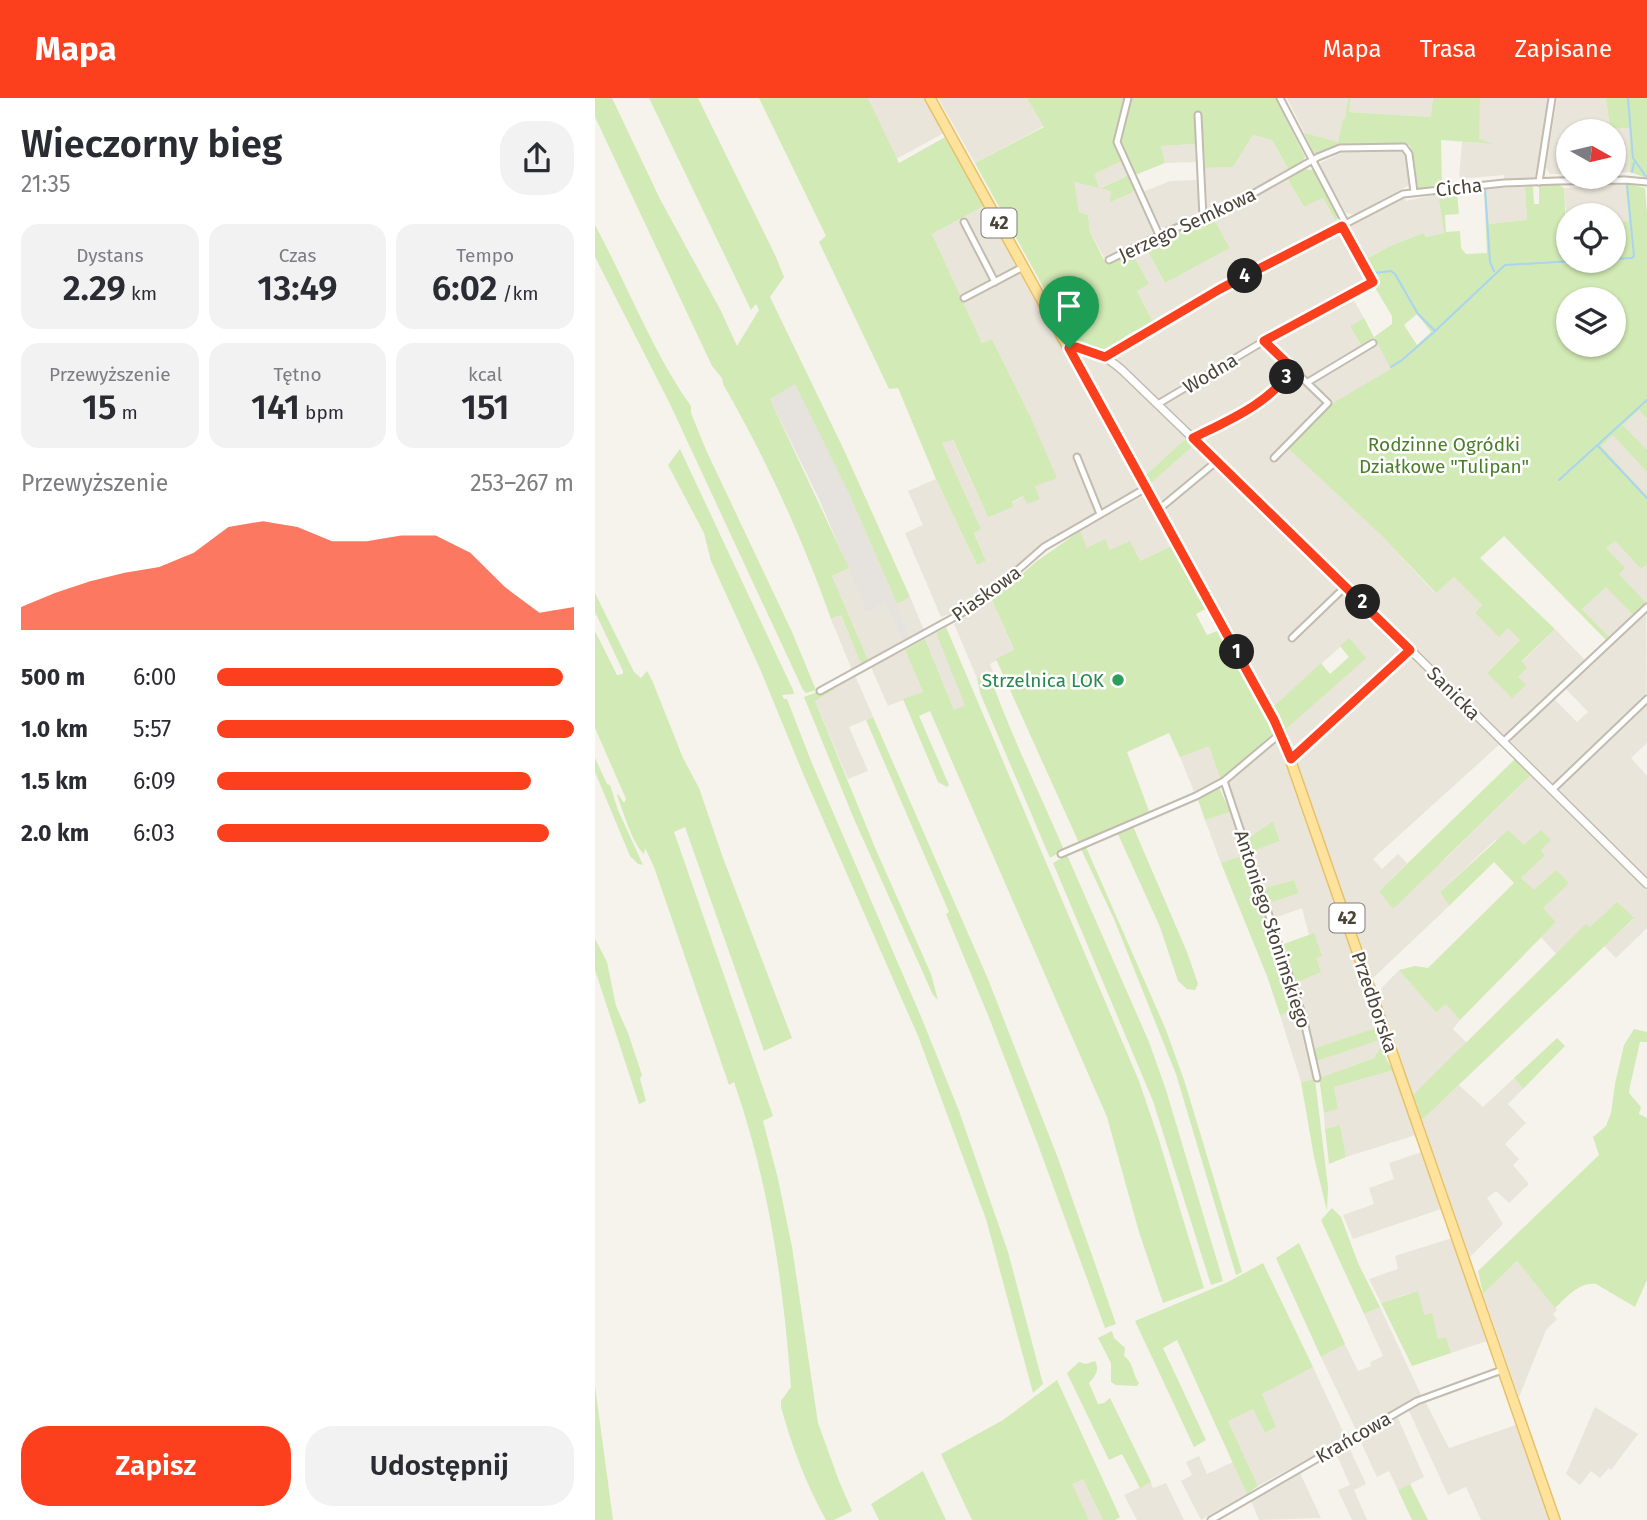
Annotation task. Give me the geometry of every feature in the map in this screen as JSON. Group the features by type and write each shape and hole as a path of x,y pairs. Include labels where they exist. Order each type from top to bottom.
{"main road":[{"name":"Przedborska","path":"930,98 1281,733 1555,1520"}],"street":[{"path":"1129,98 1117,142 1159,235"},
{"path":"1280,98 1344,225"},
{"path":"1539,182 1552,98"},
{"path":"1198,115 1203,217"},
{"name":"Cicha","path":"1312,161 1343,148 1401,146 1407,149 1409,154 1414,192 1504,183 1625,180 1647,183"},
{"name":"Jerzego Semkowa","path":"1109,260 1159,235 1226,209 1312,161"},
{"path":"1105,357 1220,289 1398,196 1414,192"},
{"path":"964,222 995,282"},
{"name":"Wodna","path":"1158,404 1264,341 1373,282 1344,225"},
{"path":"964,298 1024,267"},
{"path":"1264,341 1328,403 1274,458"},
{"path":"1308,382 1373,343"},
{"name":"Sanicka","path":"1069,348 1076,347 1105,357 1158,404 1647,884"},
{"path":"1193,438 1263,401 1282,384 1293,369"},
{"path":"1077,457 1100,514"},
{"path":"1159,510 1217,461"},
{"name":"Piaskowa","path":"820,691 963,613 987,597 1044,547 1146,488"},
{"path":"1292,638 1346,586"},
{"path":"1503,742 1647,607"},
{"path":"1291,759 1410,650"},
{"path":"1552,790 1647,699"},
{"path":"1061,854 1224,782 1281,733"},
{"name":"Antoniego Słonimskiego","path":"1224,782 1303,1017 1317,1077"},
{"name":"Krańcowa","path":"1211,1520 1417,1401 1503,1370"}],"shaded area":[{"path":"868,98 924,98 944,133 896,159"},
{"path":"938,98 1027,98 1044,126 975,163"},
{"path":"1287,98 1348,98 1338,142 1305,134"},
{"path":"1351,98 1433,98 1432,117 1349,112"},
{"path":"1480,98 1549,98 1533,179 1504,179 1504,175 1459,179 1462,142 1491,143 1478,139"},
{"path":"1557,98 1606,98 1609,119 1556,119 1556,174 1550,174 1546,168"},
{"path":"1626,128 1629,128 1630,172 1626,172"},
{"path":"1253,135 1272,140 1289,170 1210,210 1207,208 1205,168 1233,167"},
{"path":"1195,144 1196,162 1165,163 1161,146"},
{"path":"1405,150 1411,184 1354,215 1346,213 1318,164 1345,151"},
{"path":"1122,161 1129,175 1102,187 1111,191 1109,203 1135,191 1153,230 1151,235 1105,259 1090,232 1088,215 1079,212 1073,182 1099,187 1093,174"},
{"path":"1287,178 1304,207 1323,198 1336,221 1153,322 1137,291 1149,284 1133,254 1146,248 1165,283 1230,248 1213,218"},
{"path":"1197,180 1199,210 1194,217 1164,228 1159,226 1143,192 1170,181"},
{"path":"1525,187 1527,220 1489,224 1486,188"},
{"path":"1564,189 1626,189 1629,221 1626,221 1626,203 1565,203"},
{"path":"1438,194 1444,233 1425,237 1423,233 1369,257 1376,282 1374,286 1352,297 1364,318 1350,326 1361,345 1374,337 1392,369 1330,407 1380,534 1435,593 1454,577 1482,605 1475,613 1499,636 1508,628 1520,640 1487,673 1518,677 1522,662 1555,629 1586,661 1505,738 1394,626 1116,358 1117,354 1240,283 1404,197 1406,201"},
{"path":"984,206 1139,488 1043,543 989,591 961,610 941,617 905,533 923,525 908,491 936,479 977,565 986,561 974,532 981,529 942,443 952,439 988,517 1024,496 1040,499 1035,486 1030,416 992,339 982,343 932,234"},
{"path":"1079,352 1096,356 1114,368 1186,438 1145,476 1077,354"},
{"path":"795,383 849,494 897,604 910,637 903,642 885,604 867,612 819,499 770,399"},
{"path":"1639,410 1647,419 1647,450 1623,425"},
{"path":"1613,434 1647,472 1647,496 1600,446"},
{"path":"1194,445 1500,744 1373,859 1382,869 1398,854 1407,863 1379,891 1444,860 1531,775 1647,890 1647,928 1616,958 1604,946 1634,919 1589,927 1586,925 1556,954 1541,937 1556,922 1521,878 1545,854 1541,850 1524,845 1495,840 1440,892 1449,906 1373,978 1285,730 1365,658 1349,639 1273,707 1150,484"},
{"path":"1143,496 1172,546 1140,561 1110,550 1105,539 1087,549 1080,531"},
{"path":"1615,541 1641,569 1647,564 1647,604 1618,574 1624,568 1606,548"},
{"path":"849,568 867,612 885,604 903,642 868,660 832,576"},
{"path":"1606,586 1633,615 1610,638 1582,609"},
{"path":"910,597 924,630 910,637 897,604"},
{"path":"992,600 1014,651 990,664 993,672 977,678 954,624"},
{"path":"1646,612 1647,743 1631,758 1647,776 1647,878 1509,740 1553,698 1577,722 1588,712 1565,688"},
{"path":"841,615 861,664 852,670 831,619"},
{"path":"936,633 966,705 954,710 925,639"},
{"path":"905,650 923,692 888,706 871,667"},
{"path":"855,675 873,717 849,727 868,771 848,779 815,701 834,690 833,686"},
{"path":"1279,741 1378,1027 1313,1049 1293,984 1316,958 1314,934 1309,935 1302,908 1272,919 1267,904 1299,893 1294,880 1265,888 1251,852 1280,841 1273,821 1247,839 1228,782"},
{"path":"1209,745 1221,780 1195,794 1180,757"},
{"path":"1230,812 1246,854 1221,863 1205,820"},
{"path":"1399,970 1436,1011 1446,1003 1460,1020 1453,1029 1467,1043 1413,1095 1378,992"},
{"path":"1297,1009 1315,1079 1301,1082 1280,1015"},
{"path":"1383,1039 1385,1046 1380,1048 1374,1058 1319,1078 1317,1061"},
{"path":"1394,1070 1416,1135 1346,1157 1340,1125 1325,1129 1324,1113 1338,1109 1334,1087"},
{"path":"1514,1078 1523,1089 1508,1104 1526,1123 1505,1144 1519,1159 1513,1165 1529,1184 1509,1203 1496,1191 1487,1198 1503,1224 1470,1257 1422,1120 1459,1085 1483,1107"},
{"path":"1422,1152 1441,1209 1353,1239 1343,1215 1374,1204 1369,1188 1394,1179 1389,1163"},
{"path":"1452,1238 1487,1341 1451,1353 1446,1337 1438,1339 1410,1293 1381,1303 1369,1279 1398,1269 1395,1256"},
{"path":"1517,1261 1557,1310 1553,1314 1557,1319 1546,1330 1519,1397 1483,1294"},
{"path":"1380,1307 1422,1397 1357,1432 1321,1357 1345,1344 1358,1371 1371,1366 1370,1362 1383,1356 1364,1314"},
{"path":"1313,1367 1346,1438 1258,1486 1228,1421 1254,1408 1265,1433 1276,1427 1261,1394"},
{"path":"1425,1401 1449,1448 1516,1425 1550,1520 1481,1520 1466,1487 1448,1495 1408,1409"},
{"path":"1595,1407 1638,1434 1611,1470 1609,1468 1600,1478 1591,1471 1580,1485 1566,1474"},
{"path":"1397,1416 1424,1477 1398,1490 1389,1471 1377,1477 1359,1438"},
{"path":"1348,1445 1366,1484 1354,1490 1367,1520 1352,1520 1338,1490 1350,1485 1336,1453"},
{"path":"1199,1456 1207,1474 1233,1462 1247,1494 1201,1520 1181,1481 1192,1475 1186,1462"},
{"path":"1300,1473 1321,1518 1259,1520 1251,1501"},
{"path":"1083,1479 1103,1520 1089,1520 1071,1484"},
{"path":"1151,1482 1153,1488 1166,1483 1184,1520 1137,1520 1124,1495"}],"green space":[{"path":"595,98 612,98 660,199 737,346 759,310 756,304 751,310 649,98 698,98 776,257 784,277 770,297 844,450 910,597 897,604 849,494 795,384 770,399 849,568 832,576 868,660 861,664 841,615 831,619 782,499 722,378 712,366 595,117"},
{"path":"759,98 868,98 899,163 947,136 984,206 932,234 982,343 992,339 1057,478 1035,486 1040,499 1027,504 1023,496 1012,502 1013,507 988,517 953,440 942,443 981,529 974,533 986,561 977,565 936,479 898,388 889,389 819,242 826,236"},
{"path":"1027,98 1276,98 1305,157 1302,163 1289,170 1272,140 1253,135 1233,167 1205,168 1202,117 1197,116 1195,144 1161,146 1165,163 1135,175 1123,151 1119,153 1122,161 1094,174 1099,188 1074,182 1079,212 1088,215 1090,232 1106,264 1133,254 1149,284 1137,291 1153,322 1126,336 1110,349 1099,349 1073,338 1056,314 1062,309 1057,301 1051,305 975,163 1044,127"},
{"path":"1348,98 1351,98 1349,112 1431,117 1433,98 1480,98 1479,139 1495,144 1441,140 1442,186 1418,188 1410,146 1406,143 1346,144 1319,155 1314,153 1304,133 1338,142"},
{"path":"1606,98 1647,98 1647,178 1630,172 1629,128 1626,128 1626,119 1609,119"},
{"path":"1304,169 1313,170 1317,175 1339,216 1336,221 1323,198 1304,207 1287,178"},
{"path":"1129,175 1135,191 1109,203 1111,191 1101,188"},
{"name":"Rodzinne Ogródki Działkowe \"Tulipan\"","path":"1626,183 1645,188 1647,419 1639,410 1623,425 1647,450 1647,472 1613,435 1601,446 1647,496 1647,564 1641,569 1615,541 1606,548 1625,568 1619,574 1647,604 1633,615 1606,587 1582,609 1610,638 1607,641 1504,536 1480,558 1555,629 1522,661 1527,668 1518,677 1526,685 1512,698 1487,673 1520,640 1508,628 1499,637 1475,613 1482,605 1454,577 1436,593 1380,534 1288,448 1333,403 1391,369 1374,337 1392,324 1392,316 1374,286 1374,277 1366,259 1423,233 1426,237 1444,233 1438,194 1457,193 1459,214 1445,215 1446,232 1460,231 1461,248 1466,254 1487,253 1484,189 1486,188 1489,224 1527,220 1525,187 1533,186 1534,204 1539,204 1539,186 1556,184 1556,189 1564,189 1565,203 1556,203 1556,273 1626,273 1626,221 1629,221","holes":["1417,314 1431,332 1417,345 1404,325"]},
{"path":"1213,218 1230,248 1165,283 1146,248 1180,228"},
{"path":"595,225 653,342 691,406 691,413 706,450 792,632 816,690 806,693 803,690 670,404 595,257"},
{"path":"1364,318 1374,337 1361,345 1350,326"},
{"path":"1186,438 1194,445 1150,484 1145,476"},
{"path":"680,449 793,690 794,694 782,695 787,699 959,1111 1008,1252 1043,1384 1033,1393 986,1219 918,1036 711,561 704,533 668,465"},
{"path":"1080,531 1087,548 1105,539 1110,550 1130,541 1140,561 1172,546 1207,608 1196,614 1207,635 1219,630 1275,736 1221,780 1209,746 1180,757 1169,733 1127,752 1149,811 1079,843 996,659 1014,650 992,600 1037,561"},
{"path":"595,593 634,672 641,678 647,671 652,680 683,758 699,788 792,1038 764,1051 685,827 674,832 773,1116 763,1121 792,1247 818,1423 852,1511 834,1520 826,1520 812,1493 781,1407 781,1401 791,1387 784,1309 773,1233 757,1157 746,1120 734,1082 729,1085 654,867 645,848 644,854 632,835 617,795 624,803 626,799 595,728 595,631 617,675 623,674 623,671 595,612"},
{"path":"946,627 1139,1081 1159,1140 1204,1288 1163,1303 1139,1232 1107,1117 930,711 919,716 949,785 947,787 938,782 903,699 923,692 905,650 925,639 954,710 965,705 936,633"},
{"path":"1349,638 1366,658 1285,730 1273,707 1321,663 1330,674 1349,657 1340,646"},
{"path":"989,673 1015,740 1064,850 1050,858 980,693 977,678"},
{"path":"833,686 834,690 815,701 876,850 931,974 938,1000 933,995 854,819 804,697"},
{"path":"873,717 988,979 1059,1161 1116,1324 1105,1328 1037,1142 946,914 949,912 866,720"},
{"path":"595,758 607,784 610,785 618,810 643,865 630,856 595,772"},
{"path":"1515,759 1531,775 1393,909 1379,891"},
{"path":"1219,787 1230,812 1205,820 1197,797"},
{"path":"1273,821 1280,841 1251,852 1247,839"},
{"path":"1132,824 1187,952 1198,984 1195,990 1187,989 1178,981 1160,927 1117,832"},
{"path":"1508,830 1524,845 1541,830 1551,840 1541,850 1545,855 1521,878 1534,890 1556,870 1569,883 1543,908 1556,922 1460,1020 1446,1004 1436,1012 1399,970 1415,966 1428,968 1514,883 1494,862 1449,906 1440,892"},
{"path":"1086,847 1166,1030 1185,1083 1242,1272 1236,1275 1176,1074 1114,919 1081,849"},
{"path":"1246,854 1297,1009 1280,1015 1221,863"},
{"path":"1067,855 1149,1042 1223,1281 1211,1285 1153,1101 1053,863"},
{"path":"1294,880 1299,893 1267,904 1265,888"},
{"path":"1617,902 1634,918 1422,1120 1413,1095 1586,924 1590,927"},
{"path":"1314,933 1322,956 1316,958 1321,972 1293,984 1281,945"},
{"path":"595,939 607,962 616,1006 642,1075 640,1079 646,1101 639,1104 595,970"},
{"path":"1378,1027 1383,1039 1317,1061 1313,1049"},
{"path":"1634,1029 1647,1032 1647,1042 1640,1042 1629,1093 1641,1107 1639,1114 1647,1118 1647,1280 1635,1307 1596,1284 1590,1284 1574,1291 1555,1308 1517,1261 1483,1294 1478,1271 1599,1155 1593,1137 1606,1126 1611,1113 1624,1045"},
{"path":"1557,1038 1565,1046 1523,1089 1514,1078"},
{"path":"1385,1046 1387,1059 1394,1070 1334,1087 1338,1109 1324,1113 1319,1078 1374,1058 1380,1048"},
{"path":"1315,1079 1328,1187 1327,1211 1301,1082"},
{"path":"1340,1125 1346,1157 1329,1164 1325,1129"},
{"path":"1332,1208 1341,1217 1358,1263 1380,1307 1364,1314 1321,1220"},
{"path":"1299,1243 1345,1344 1321,1357 1276,1258"},
{"path":"1263,1263 1313,1367 1262,1394 1276,1427 1265,1433 1253,1409 1228,1421 1258,1486 1247,1494 1177,1340 1163,1348 1206,1440 1194,1447 1135,1321 1226,1283"},
{"path":"1418,1291 1424,1315 1432,1313 1438,1339 1446,1337 1451,1353 1412,1366 1381,1303"},
{"path":"1112,1331 1114,1338 1125,1348 1124,1356 1130,1362 1139,1383 1137,1386 1116,1385 1111,1382 1111,1363 1098,1338"},
{"path":"1095,1361 1097,1371 1089,1383 1098,1404 1110,1398 1151,1482 1140,1488 1122,1454 1109,1460 1067,1373 1079,1362 1086,1364"},
{"path":"1057,1380 1120,1517 1103,1520 1083,1479 1072,1484 1089,1520 972,1520 941,1454 1003,1420"},
{"path":"595,1386 613,1520 595,1520"},
{"path":"923,1471 946,1520 879,1520 871,1504"},
{"path":"1410,1484 1428,1520 1412,1520 1398,1490"}],"waterway":[{"path":"1628,98 1633,158 1647,178"},
{"path":"1632,172 1634,163"},
{"path":"1626,258 1634,256 1627,185"},
{"path":"1485,189 1490,262 1494,271"},
{"path":"1350,229 1375,273 1391,271 1395,274 1418,314 1435,331"},
{"path":"1391,367 1433,333 1505,265 1556,262"},
{"path":"1559,480 1647,400"},
{"path":"1598,446 1647,498"}],"place":[{"name":"Strzelnica LOK","path":"1118,680"}],"route":[{"path":"1342,226 1371,275 1373,282 1264,341 1293,369 1282,384 1263,401 1193,438 1410,650 1291,759 1274,720 1069,348 1076,347 1105,357 1220,289 1342,226"}]}
